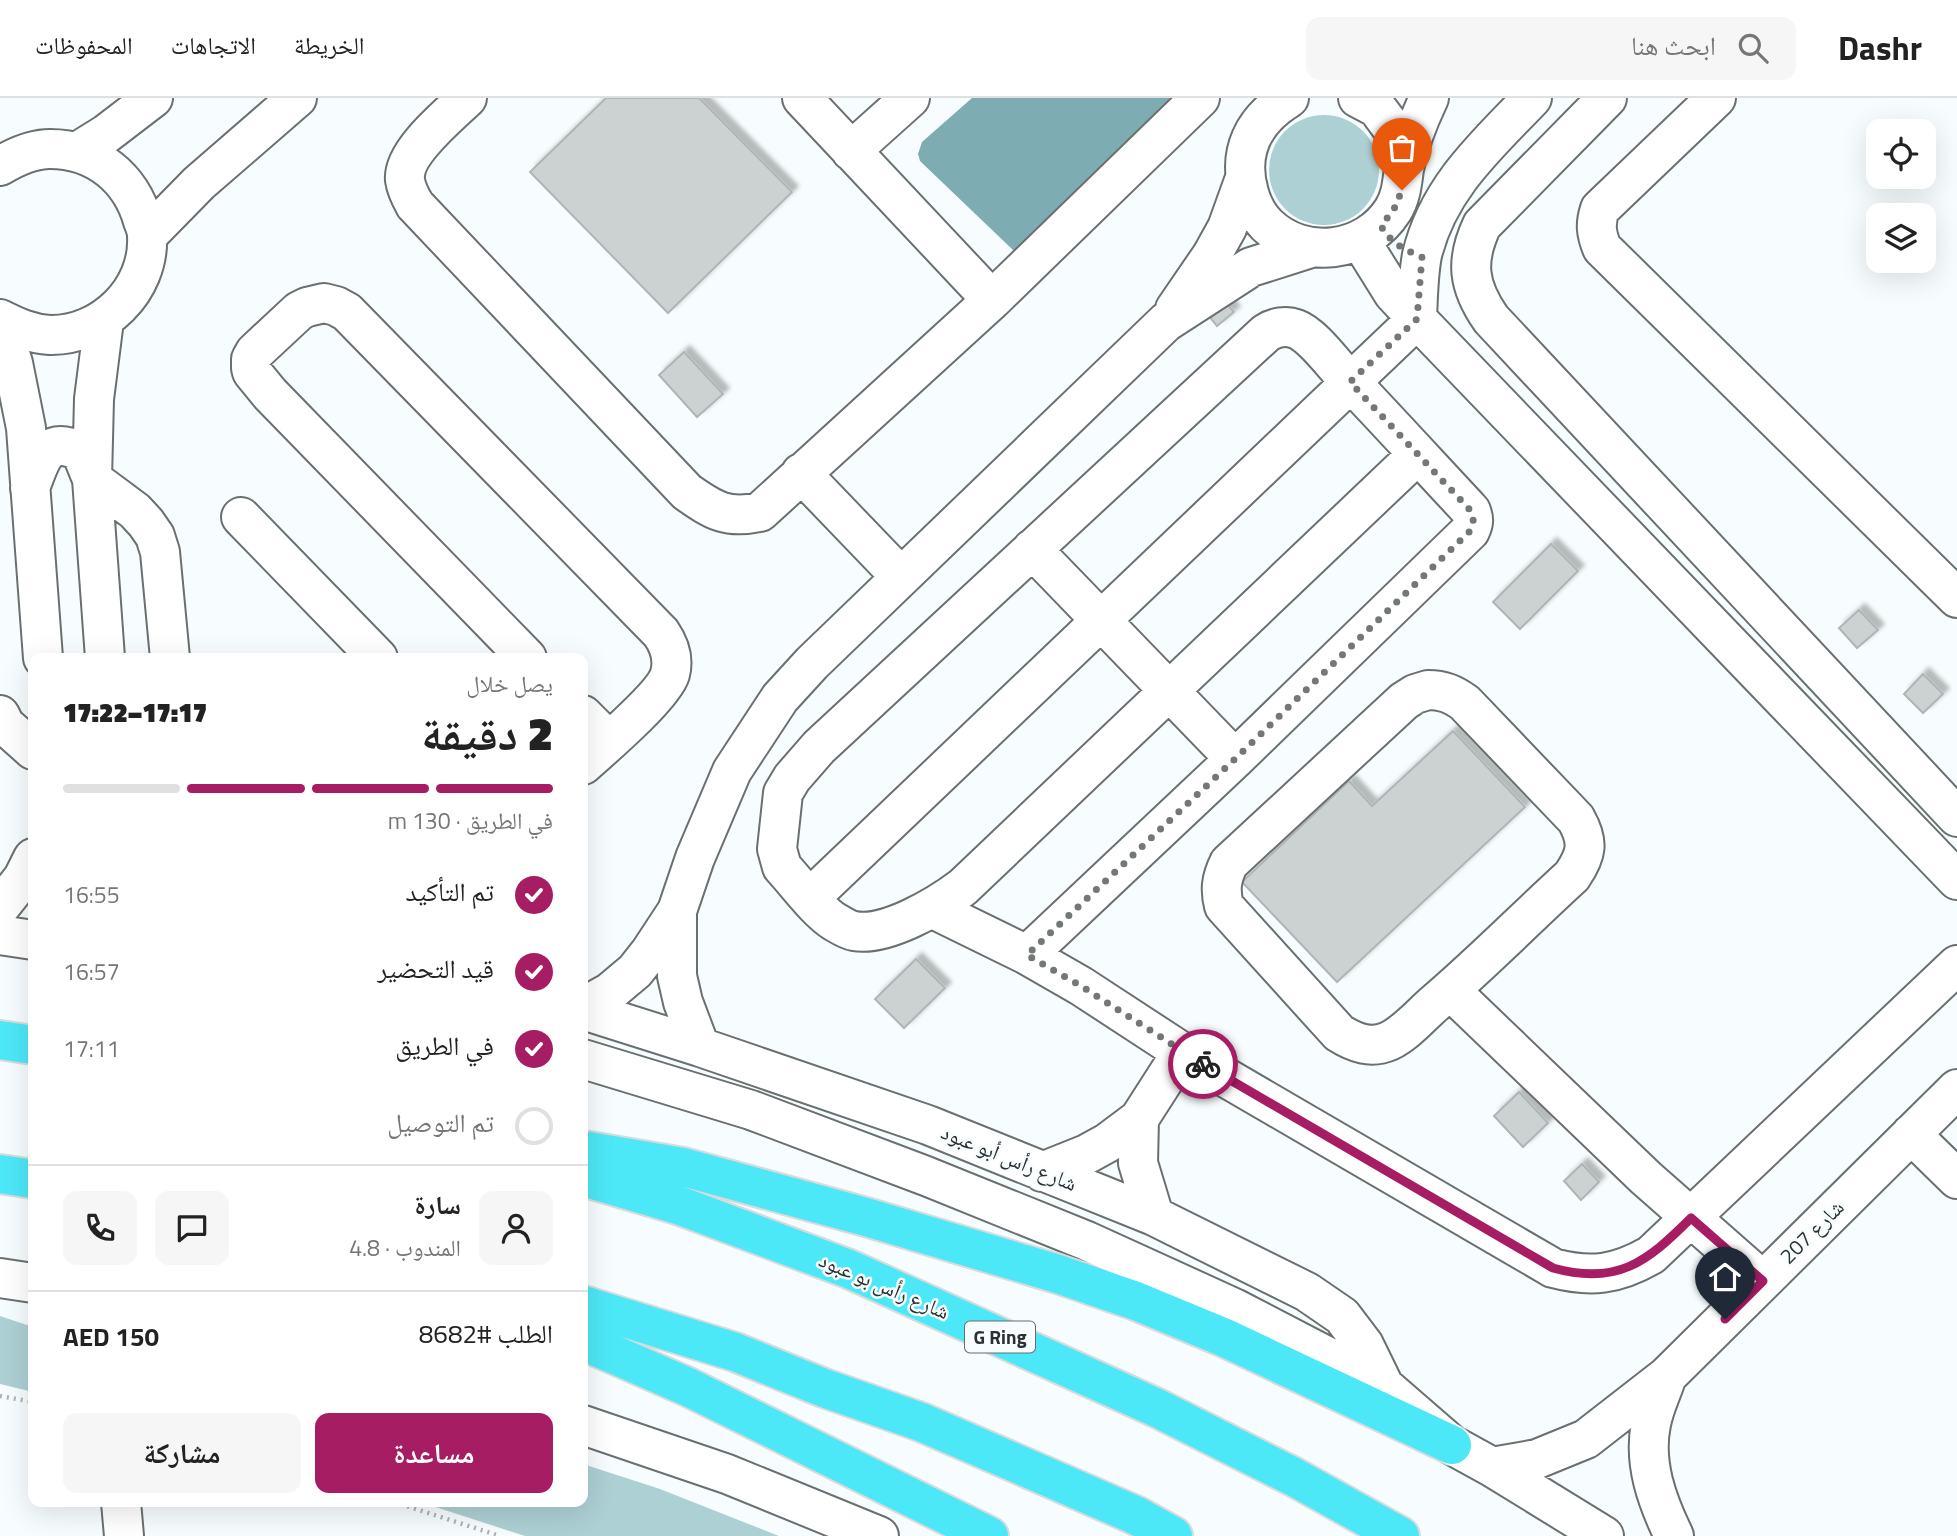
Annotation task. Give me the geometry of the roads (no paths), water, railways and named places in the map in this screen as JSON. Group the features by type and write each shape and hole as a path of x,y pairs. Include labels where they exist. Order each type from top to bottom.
{"highway":[{"path":"0,1040 28,1044"},
{"path":"588,1151 683,1167 880,1221 1058,1274 1136,1301 1223,1337 1452,1445"},
{"path":"0,1174 28,1178"},
{"name":"شارع رأس بو عبود","path":"588,1178 678,1205 849,1269 1157,1408 1294,1477 1400,1536"},
{"path":"588,1307 735,1352 824,1388 921,1422 1135,1516 1173,1536"},
{"path":"588,1343 688,1387 989,1536"}],"street":[{"path":"76,152 106,134 153,98"},
{"path":"148,236 199,183 297,98"},
{"path":"467,98 415,149 407,164 405,179 415,205 687,492 707,506 726,514 743,516 760,512 992,300 1200,98"},
{"path":"802,98 992,300"},
{"path":"851,151 910,98"},
{"path":"1166,322 1227,229 1244,178 1245,151 1256,127 1272,108 1289,98"},
{"path":"1358,98 1377,108 1397,135 1404,169"},
{"path":"588,1005 610,992 635,971 677,911 695,858 732,771 780,698 812,663 1166,322 1251,267 1311,248 1335,248 1370,233 1394,209 1402,190 1404,169 1415,127 1429,98"},
{"path":"810,898 1417,319 1422,257 1441,204 1456,180 1532,98"},
{"path":"1607,98 1482,225 1474,243 1471,263 1473,283 1480,302 1492,319 1957,817"},
{"path":"1716,98 1600,209 1596,234 1602,248 1957,598"},
{"path":"0,318 23,330 50,335 78,332 104,320 123,304 137,283 145,259 148,236 139,206 124,182 103,163 76,152 48,149 7,157"},
{"path":"1244,178 1252,203 1266,225 1287,239 1311,248"},
{"path":"1370,233 1386,234 1401,248 1422,257"},
{"path":"1370,233 1393,293 1957,880"},
{"path":"522,653 270,394 252,372 250,363 255,352 299,310 324,303 347,312 661,633 669,645 672,660 669,677 659,692 591,741"},
{"path":"104,320 94,399 92,479 105,653"},
{"path":"0,324 13,362 26,428 15,478 42,653"},
{"path":"1027,955 1236,758 1470,531 1474,519 1471,511 1418,454 1305,334 1295,328 1275,327 1266,333 819,747 792,778 783,793 776,849 782,867 833,921 852,931 868,932 887,928 931,908 962,887 1418,454"},
{"path":"15,478 40,461 48,450 59,445 70,447 81,452 92,479 135,511 146,523 155,536 160,552 170,653"},
{"path":"801,473 901,577"},
{"path":"241,517 373,653"},
{"path":"1032,549 1236,758"},
{"path":"1428,690 1441,690 1465,703 1576,819 1584,832 1585,848 1581,863 1572,876 1450,990 1390,1041 1372,1045 1354,1042 1339,1033 1224,906 1221,892 1222,877 1229,863 1404,701 1428,690"},
{"path":"0,715 5,724 28,745"},
{"path":"0,907 28,868"},
{"path":"931,908 1027,955 1081,986 1182,1052 1553,1268 1573,1274 1614,1272 1651,1255 1957,965"},
{"path":"677,911 677,976 683,1002 700,1047"},
{"path":"0,935 28,939"},
{"path":"1450,990 1646,1178 1763,1281"},
{"name":"شارع رأس أبو عبود","path":"588,1010 929,1125 1154,1216 1307,1292 1342,1316 1364,1345 1384,1386"},
{"path":"1042,1172 1087,1154 1139,1119 1182,1052"},
{"name":"شارع رأس أبو عبود","path":"588,1061 751,1110 926,1176 1074,1236 1234,1308 1384,1386 1452,1445 1604,1536"},
{"name":"شارع 207","path":"1667,1376 1957,1089"},
{"path":"1139,1119 1138,1163 1154,1216"},
{"path":"1911,1134 1957,1179"},
{"path":"0,1278 28,1282"},
{"path":"1492,1467 1537,1459 1586,1439 1667,1376"},
{"path":"1667,1376 1651,1420 1648,1444 1651,1475 1661,1509 1674,1536"},
{"path":"588,1427 727,1474 879,1536"},
{"path":"121,1507 124,1536"}]}
